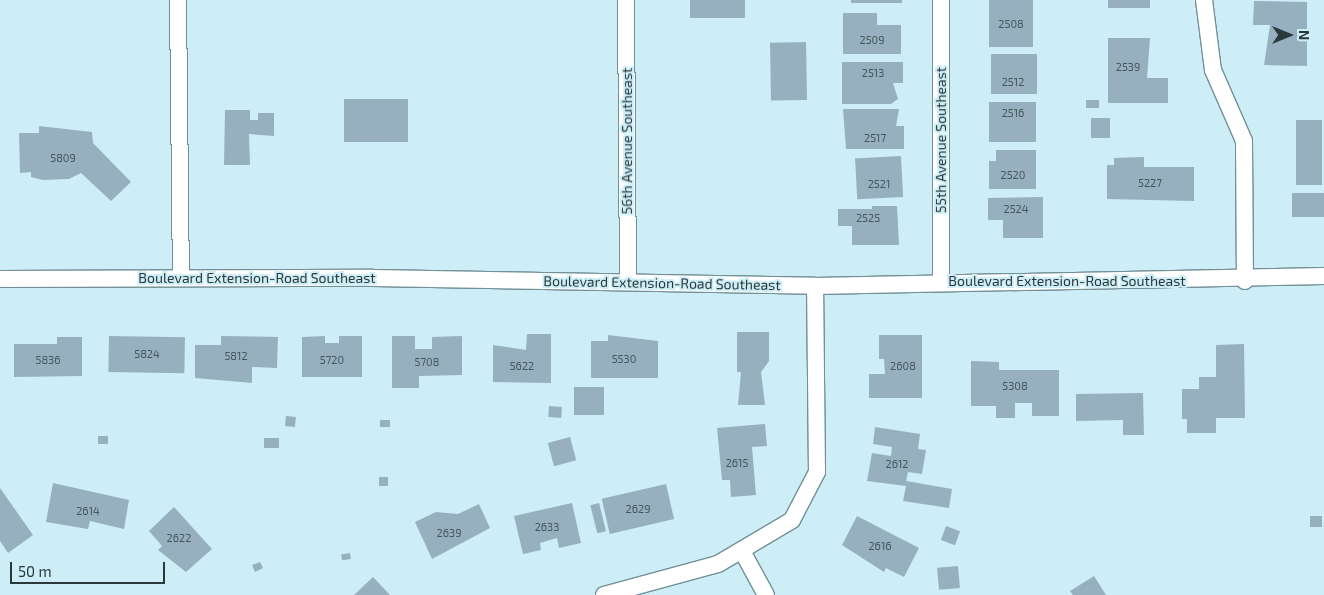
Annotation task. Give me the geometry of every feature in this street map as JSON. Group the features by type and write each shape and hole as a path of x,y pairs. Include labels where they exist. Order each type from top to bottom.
{"street":[{"path":"178,0 181,277"},
{"name":"56th Avenue Southeast","path":"626,0 628,282"},
{"name":"55th Avenue Southeast","path":"941,281 942,0"},
{"path":"1204,0 1213,70 1244,141 1245,280"},
{"name":"Boulevard Extension-Road Southeast","path":"0,279 181,277 815,286 941,281 1245,280 1324,276"},
{"path":"604,595 718,564 792,520 817,472 815,286"},
{"path":"742,551 766,595"}],"building":[{"path":"690,0 745,0 745,18 690,18"},
{"path":"851,0 902,0 902,3 851,3"},
{"path":"989,0 1033,0 1033,47 989,47"},
{"path":"1108,0 1150,0 1150,8 1108,8"},
{"path":"1254,1 1307,2 1307,66 1264,65 1270,25 1253,25"},
{"path":"843,13 877,13 877,25 901,25 901,54 843,54"},
{"path":"1108,38 1150,38 1147,78 1168,78 1168,103 1108,103"},
{"path":"806,42 807,100 771,101 770,43"},
{"path":"991,54 1037,54 1037,94 991,94"},
{"path":"842,62 903,62 903,83 893,83 898,99 891,104 842,104"},
{"path":"344,99 408,99 408,142 344,142"},
{"path":"1086,100 1099,100 1099,108 1086,108"},
{"path":"989,102 1036,102 1036,142 989,142"},
{"path":"843,109 899,109 896,126 904,126 904,149 846,149"},
{"path":"225,110 250,110 250,120 258,120 258,113 274,113 274,136 249,134 250,165 224,165"},
{"path":"1091,118 1110,118 1110,138 1091,138"},
{"path":"1296,120 1322,120 1322,185 1296,185"},
{"path":"39,126 92,132 93,143 131,182 111,201 81,173 69,179 43,180 31,177 31,172 20,173 19,133 39,133"},
{"path":"996,150 1036,150 1036,189 989,189 989,161 996,161"},
{"path":"901,156 903,197 857,199 855,158"},
{"path":"1144,157 1144,167 1194,167 1194,201 1107,199 1107,165 1114,165 1114,158"},
{"path":"1292,193 1324,193 1324,217 1292,217"},
{"path":"1043,197 1043,238 1003,238 1003,220 988,220 988,198"},
{"path":"872,206 897,206 899,245 852,245 852,226 838,226 838,209 872,209"},
{"path":"737,332 769,332 769,361 761,372 765,405 738,405 741,372 737,372"},
{"path":"527,334 551,334 551,383 493,382 493,345 526,350"},
{"path":"608,335 658,341 658,378 591,378 591,341 608,341"},
{"path":"879,335 922,335 922,398 869,398 869,374 885,374 884,359 879,359"},
{"path":"109,336 185,337 184,373 108,372"},
{"path":"221,336 278,337 277,368 252,367 252,383 195,378 195,345 221,345"},
{"path":"325,336 325,343 339,343 339,336 362,336 362,377 302,377 302,337"},
{"path":"392,336 415,336 415,349 432,349 432,337 462,336 462,375 419,376 419,388 392,388"},
{"path":"57,337 82,337 82,376 14,377 14,344 57,344"},
{"path":"1244,344 1245,418 1216,418 1216,433 1187,433 1187,419 1182,419 1182,389 1199,389 1199,377 1216,377 1216,345"},
{"path":"971,361 999,362 999,370 1059,370 1059,416 1032,416 1032,403 1015,403 1015,418 996,418 996,406 971,406"},
{"path":"574,387 604,387 604,415 574,415"},
{"path":"1143,393 1144,435 1123,435 1123,420 1076,421 1076,394"},
{"path":"549,406 562,407 561,418 548,417"},
{"path":"286,416 296,417 295,427 285,426"},
{"path":"380,420 390,420 390,427 380,427"},
{"path":"765,424 767,446 752,447 756,495 731,497 730,480 722,480 717,428"},
{"path":"875,427 920,434 918,449 926,450 922,474 908,472 906,481 952,489 949,508 903,501 906,486 867,481 872,453 891,456 892,447 873,444"},
{"path":"98,436 108,436 108,444 98,444"},
{"path":"570,437 576,460 554,466 548,443"},
{"path":"264,438 279,438 279,448 264,448"},
{"path":"379,477 388,477 388,486 379,486"},
{"path":"53,483 129,500 124,529 90,521 88,529 46,522"},
{"path":"666,484 674,519 610,534 602,499"},
{"path":"0,488 33,535 8,553 0,541"},
{"path":"572,503 581,543 559,548 557,538 540,543 541,550 523,554 514,516"},
{"path":"599,503 606,531 597,533 590,505"},
{"path":"479,504 490,528 432,559 415,522 436,512 458,514"},
{"path":"174,507 212,549 186,572 158,550 162,546 149,531"},
{"path":"857,516 919,548 904,577 886,568 884,572 842,545"},
{"path":"1310,516 1322,516 1322,527 1310,527"},
{"path":"946,526 960,531 955,545 941,540"},
{"path":"350,553 351,559 342,560 341,554"},
{"path":"260,562 263,568 255,572 252,565"},
{"path":"958,566 960,588 939,590 937,568"},
{"path":"1094,576 1106,595 1073,595 1070,591"},
{"path":"373,577 390,595 354,595"}]}
